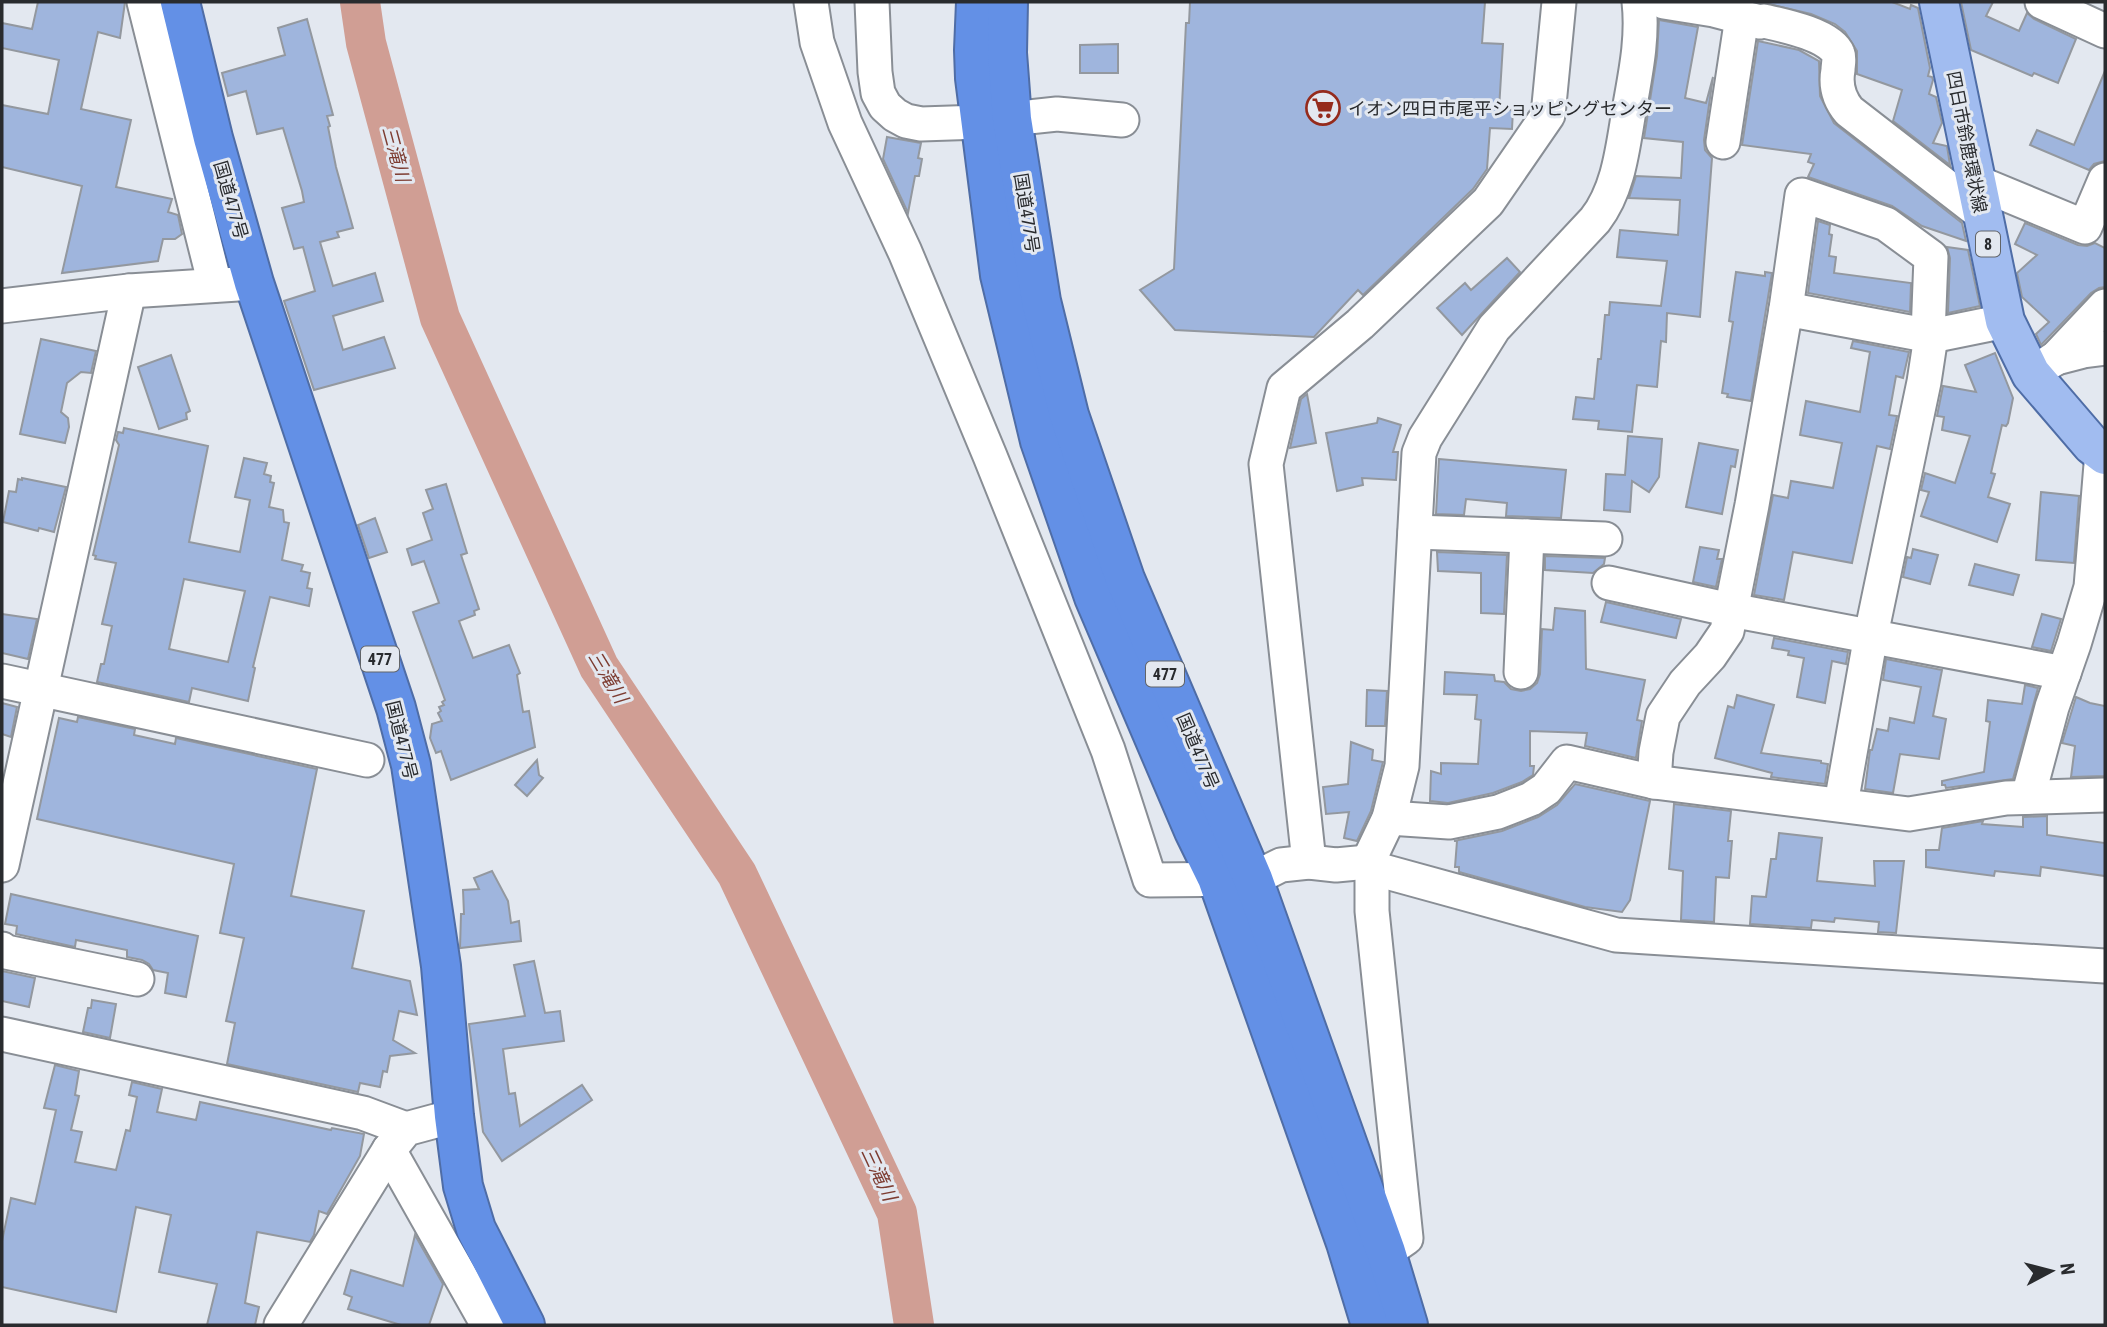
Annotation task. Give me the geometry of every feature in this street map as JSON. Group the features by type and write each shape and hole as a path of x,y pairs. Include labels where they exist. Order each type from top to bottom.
{"highway":[{"name":"国道477号","path":"180,2 213,138 254,283 396,708 411,765 441,966 463,1186 476,1229 525,1325"},
{"name":"国道477号","path":"976,2 974,50 996,120"},
{"name":"国道477号","path":"1009,2 1007,53 996,120 1000,275 1040,441 1094,597 1194,831 1235,878 1386,1252 1408,1325"},
{"name":"国道477号","path":"1235,878 1371,1325"}],"main road":[{"name":"四日市鈴鹿環状線","path":"1939,2 2005,321 2044,366 2092,445 2104,454"}],"street":[{"path":"144,2 215,285"},
{"path":"811,2 817,42 845,123 905,252 1011,507 1108,750 1150,880 1235,878 1281,865 1309,862 1370,865 1616,935 1798,944 1893,951 1897,954 2105,966"},
{"path":"872,2 878,93 885,106 906,121 921,124 1057,114 1122,120"},
{"path":"1309,862 1266,464 1284,388 1360,324 1488,202 1548,115 1559,2"},
{"path":"1386,1252 1406,1238 1372,911 1370,865 1389,818 1402,766 1419,453 1425,438 1494,328 1595,220 1607,202 1619,167 1638,59 1641,19 1639,2"},
{"path":"1664,2 1723,10 1802,30 1837,50 1839,61 1836,81 1842,103 1849,111 1978,197 2085,227 2105,180"},
{"path":"2042,2 2105,31"},
{"path":"1723,10 1723,142"},
{"path":"1654,782 1664,716 1685,683 1710,656 1727,631 1786,310 1802,195 1886,224 1931,257 1929,336 1924,382 1871,635 1841,804"},
{"path":"2,306 129,291 254,283"},
{"path":"2,865 129,291"},
{"path":"2044,366 2105,306"},
{"path":"1786,310 1929,336 2005,321"},
{"path":"2044,366 2083,351 2105,348"},
{"path":"2028,797 2052,707 2098,590 2104,454"},
{"path":"1415,531 1605,539"},
{"path":"1521,672 1527,536"},
{"path":"1609,583 1731,610 2064,673"},
{"path":"2,681 367,760"},
{"path":"1389,818 1449,822 1498,812 1531,799 1546,789 1567,762 1654,782 1909,814 2006,798 2105,794"},
{"path":"2,949 137,979"},
{"path":"2,1034 363,1113 398,1139 488,1325"},
{"path":"281,1325 398,1139 454,1116"}],"building":[{"path":"38,2 125,2 120,38 98,32 81,109 131,120 116,187 172,199 168,212 178,215 182,234 175,239 163,239 158,261 62,273 82,186 2,167 2,105 48,114 59,60 2,48 2,23 32,29"},
{"name":"イオン四日市尾平ショッピングセンター","path":"1190,2 1485,2 1482,43 1503,44 1499,109 1513,110 1512,129 1490,128 1487,169 1473,189 1363,295 1358,290 1314,337 1175,330 1140,290 1174,269 1186,23 1189,23"},
{"path":"1759,2 1892,2 1910,9 1911,5 1918,8 1930,68 1928,76 1933,80 1929,94 1936,97 1942,123 1933,143 1947,146 1950,165 1893,121 1902,90 1857,74 1857,51 1845,32 1835,24 1811,14"},
{"path":"1961,2 1993,2 1986,16 2019,31 2027,13 2076,39 2058,83 2034,73 2032,76 1971,50"},
{"path":"307,19 333,115 327,116 328,127 353,228 337,232 339,237 320,242 333,286 375,273 383,301 333,316 343,350 384,337 395,368 314,390 284,301 315,291 303,247 294,249 282,208 304,202 302,191 283,128 257,134 246,91 228,96 222,73 285,55 278,28"},
{"path":"1659,20 1698,27 1685,98 1706,103 1713,77 1704,140 1705,150 1712,158 1700,317 1667,313 1666,342 1661,341 1657,387 1637,385 1632,432 1598,429 1599,421 1573,419 1576,397 1594,399 1605,315 1609,315 1610,302 1661,306 1667,261 1617,257 1620,230 1678,235 1680,200 1629,198 1636,176 1681,178 1683,142 1644,138 1657,56"},
{"path":"1758,41 1799,50 1819,61 1820,96 1834,123 1962,223 1966,241 1922,226 1892,206 1808,177 1814,164 1808,162 1811,154 1742,145"},
{"path":"1118,44 1118,73 1080,73 1080,45"},
{"path":"2105,71 2105,161 2094,164 2089,170 2030,145 2037,130 2074,145"},
{"path":"887,137 921,143 919,176 915,176 908,213 883,159"},
{"path":"1818,221 1830,225 1829,234 1832,235 1829,256 1836,257 1834,273 1911,283 1910,312 1808,293"},
{"path":"2025,223 2078,245 2095,243 2105,248 2105,287 2091,293 2041,345 2036,334 2049,322 2022,297 2017,273 2037,255 2015,244"},
{"path":"1947,247 1968,250 1980,306 1948,313 1950,258"},
{"path":"1507,258 1520,272 1462,335 1437,308 1465,283 1471,290"},
{"path":"1736,272 1765,276 1765,272 1772,273 1751,401 1727,397 1728,394 1722,393 1733,322 1729,321"},
{"path":"41,339 96,351 91,373 81,372 67,383 61,412 68,418 65,443 20,434"},
{"path":"1853,341 1909,352 1903,378 1896,376 1889,415 1897,416 1890,449 1877,446 1852,563 1793,552 1784,600 1754,595 1773,495 1788,498 1791,481 1833,488 1842,443 1800,435 1806,401 1860,412 1870,352 1851,348"},
{"path":"1995,353 2013,398 2008,423 2006,426 2002,425 1991,473 1995,474 1988,497 2010,504 1997,542 1921,516 1929,492 1921,490 1925,473 1955,483 1970,436 1942,430 1944,417 1937,416 1943,386 1976,392 1965,365"},
{"path":"171,355 190,411 186,413 187,419 159,429 138,367"},
{"path":"1307,394 1316,443 1290,448 1301,399"},
{"path":"1378,418 1401,425 1393,452 1398,452 1396,480 1362,478 1363,485 1337,491 1326,433 1377,423"},
{"path":"124,428 208,446 189,542 240,552 250,500 235,497 244,458 267,463 264,474 271,476 270,482 274,483 269,507 283,510 284,522 289,523 282,560 303,565 301,571 310,573 307,588 312,589 309,606 270,597 253,667 255,668 248,701 192,688 189,702 97,682 101,664 104,664 112,626 102,624 116,563 95,559 96,556 93,555 119,445 116,440 118,432 123,433","holes":["184,579 245,591 228,662 169,649"]},
{"path":"1628,436 1662,439 1659,477 1649,492 1632,481 1630,512 1604,510 1606,474 1625,475"},
{"path":"1699,443 1738,450 1735,467 1731,466 1722,514 1686,507"},
{"path":"1439,459 1566,470 1561,518 1506,516 1507,503 1466,499 1464,515 1436,514"},
{"path":"18,479 66,487 54,532 3,522 9,491 16,492"},
{"path":"446,484 467,553 461,555 479,609 474,611 475,615 459,621 473,658 509,645 520,673 517,675 523,712 529,711 535,747 451,780 441,751 436,753 430,738 432,724 442,721 438,713 445,700 413,612 439,603 424,561 412,565 407,549 432,540 423,513 433,509 426,490"},
{"path":"2041,492 2079,496 2074,563 2036,560"},
{"path":"375,518 387,552 369,558 358,525"},
{"path":"1700,547 1719,550 1717,559 1722,559 1716,587 1693,582"},
{"path":"1913,549 1938,555 1930,584 1903,577 1907,557 1911,558"},
{"path":"1437,552 1507,555 1504,614 1481,613 1481,573 1438,571"},
{"path":"1545,556 1605,558 1604,564 1593,573 1545,570"},
{"path":"1975,564 2019,575 2013,595 1969,585"},
{"path":"1606,602 1681,619 1676,638 1601,622"},
{"path":"1555,608 1585,611 1586,669 1645,680 1637,720 1642,721 1636,758 1585,746 1587,733 1530,731 1530,766 1534,766 1533,775 1493,793 1448,803 1430,801 1431,771 1441,774 1441,763 1478,764 1481,720 1475,719 1477,695 1444,694 1445,672 1494,675 1495,681 1504,682 1511,689 1530,689 1537,683 1540,674 1542,629 1553,630"},
{"path":"2,614 37,619 28,659 2,653"},
{"path":"2042,614 2061,619 2051,651 2032,647"},
{"path":"1774,638 1848,652 1846,664 1832,661 1825,703 1797,697 1804,658 1788,655 1789,651 1772,648"},
{"path":"1886,659 1942,670 1933,716 1946,719 1939,759 1900,754 1893,793 1865,789 1870,750 1877,729 1888,731 1890,718 1914,723 1921,687 1883,680"},
{"path":"2025,685 2038,688 2013,779 1946,788 1942,785 1942,781 1984,772 1990,722 1986,721 1988,700 2022,704"},
{"path":"1367,690 1387,691 1385,726 1366,726"},
{"path":"1737,695 1774,705 1761,753 1828,764 1825,784 1771,777 1772,773 1715,758 1728,706 1734,708"},
{"path":"2076,697 2105,706 2105,776 2071,777 2075,746 2062,743"},
{"path":"2,703 17,707 11,737 2,734"},
{"path":"78,717 135,729 134,735 175,744 176,738 317,769 291,896 364,911 352,968 410,981 417,1015 399,1011 393,1040 415,1053 390,1056 380,1087 360,1083 358,1092 227,1064 235,1023 226,1021 244,938 220,933 234,864 37,819 59,718 77,722"},
{"path":"1351,742 1373,750 1372,760 1383,762 1371,811 1357,841 1344,838 1349,812 1326,814 1323,787 1348,784"},
{"path":"537,760 539,775 543,778 527,796 515,785"},
{"path":"1575,784 1650,801 1630,900 1622,912 1585,907 1459,872 1459,867 1455,867 1457,841 1454,841 1502,831 1538,817 1557,805"},
{"path":"1674,804 1731,811 1728,841 1732,841 1729,878 1716,877 1714,922 1681,920 1683,871 1669,869"},
{"path":"2047,816 2047,835 2105,843 2105,876 2041,867 2040,876 1995,871 1994,876 1926,867 1926,850 1939,850 1942,828 1983,821 1982,824 2023,827 2023,817"},
{"path":"1779,833 1822,838 1817,881 1875,886 1874,861 1904,861 1896,933 1878,932 1879,922 1835,918 1834,922 1812,920 1811,928 1750,924 1752,896 1766,897 1771,859 1776,859"},
{"path":"492,871 508,901 511,923 519,921 521,941 460,948 461,914 464,914 463,890 479,889 474,878"},
{"path":"11,894 198,936 186,997 165,993 168,973 153,970 142,960 127,957 127,950 76,940 75,947 16,934 17,926 5,924"},
{"path":"534,961 545,1013 560,1011 564,1041 503,1049 509,1094 515,1093 520,1126 582,1085 592,1100 502,1161 483,1132 469,1024 525,1016 514,965"},
{"path":"2,971 35,978 29,1007 2,1001"},
{"path":"92,1000 116,1004 110,1038 83,1032"},
{"path":"55,1065 79,1071 75,1095 79,1096 71,1130 82,1132 75,1162 116,1170 126,1130 130,1131 137,1097 129,1095 132,1082 162,1089 157,1112 196,1120 200,1102 331,1130 332,1128 364,1134 360,1156 327,1214 319,1211 310,1242 257,1232 245,1303 259,1307 255,1325 207,1325 217,1284 159,1272 171,1215 136,1207 116,1312 2,1287 2,1241 11,1198 35,1204 56,1110 44,1108"},
{"path":"415,1235 443,1284 429,1325 401,1325 348,1309 352,1297 344,1294 351,1270 403,1286"}],"waterway":[{"name":"三滝川","path":"360,2 366,43 440,318 599,667 737,874 897,1213 914,1325"}],"place":[{"name":"イオン四日市尾平ショッピングセンター","path":"1323,108"}]}
